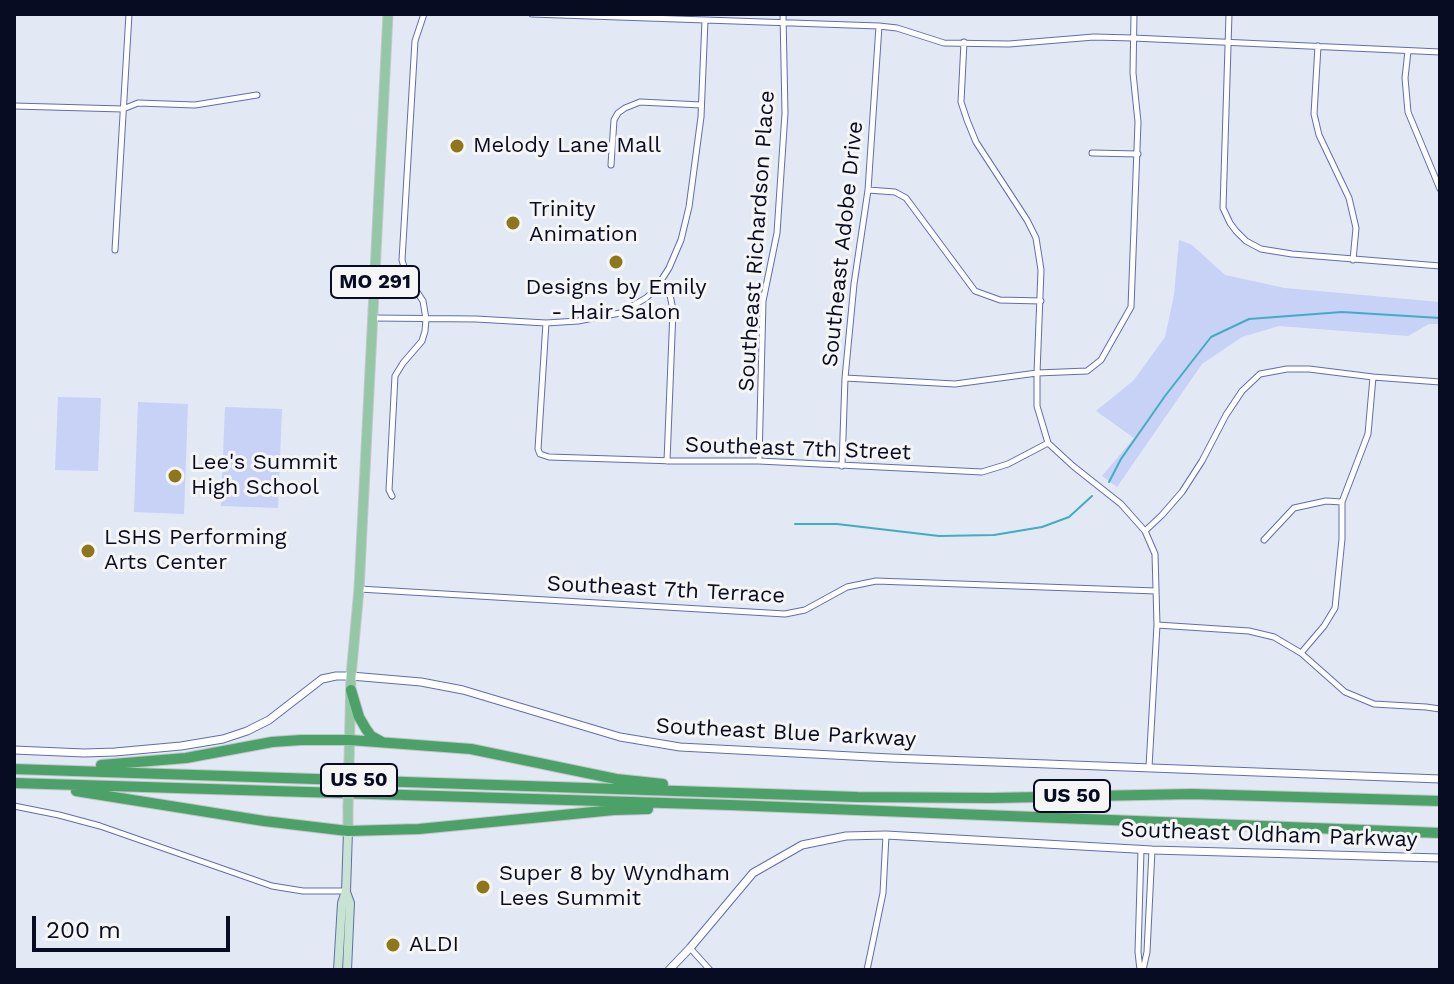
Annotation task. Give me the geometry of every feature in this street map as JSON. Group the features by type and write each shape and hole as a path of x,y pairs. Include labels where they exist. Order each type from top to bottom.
{"highway":[{"path":"351,690 366,729 383,743"},
{"path":"14,766 123,765 186,758 272,742 350,740 471,749 616,779 694,786 704,791"},
{"name":"US 50","path":"14,766 857,797 1192,794 1440,801"},
{"path":"14,786 88,792 264,821 348,831 419,829 614,810 717,810 730,805"},
{"name":"US 50","path":"14,786 730,805 1440,833"}],"main road":[{"name":"MO 291","path":"350,740 388,14"},
{"path":"338,970 342,903 346,891 350,740"},
{"path":"346,891 350,903 347,970"}],"street":[{"path":"115,250 129,14"},
{"path":"392,496 389,490 395,376 422,341 426,319 423,301 407,277 402,260 415,41 424,14"},
{"path":"532,14 879,26 897,28 944,43 1009,44 1094,37 1440,52"},
{"name":"Southeast Richardson Place","path":"759,461 763,301 777,233 785,113 783,14"},
{"path":"845,378 955,384 1037,373 1087,371 1101,360 1131,307 1138,154 1133,73 1134,14"},
{"path":"1229,14 1223,208 1236,231 1261,249 1440,266"},
{"path":"373,318 546,323 595,319 620,313 655,290 681,240 691,195 701,105 705,20"},
{"name":"Southeast Adobe Drive","path":"842,466 845,378 854,284 868,190 879,26"},
{"path":"964,42 961,102 967,120 976,142 1036,238 1041,270 1037,406 1048,443 1121,504 1145,531 1155,554 1157,625 1149,767"},
{"path":"1318,46 1314,114 1319,135 1349,198 1356,228 1353,260"},
{"path":"1408,51 1405,78 1408,112 1440,189"},
{"path":"14,106 123,109 138,103 195,105 257,95"},
{"path":"611,165 614,120 625,108 640,102 701,105"},
{"path":"1092,153 1138,154"},
{"path":"868,190 895,192 906,198 975,291 1000,300 1041,301"},
{"path":"661,281 670,295 673,310 667,461"},
{"name":"Southeast 7th Street","path":"546,323 538,444 540,454 549,457 759,461 982,472 1008,464 1048,443"},
{"path":"1145,531 1182,492 1226,415 1242,391 1260,374 1309,369 1440,382"},
{"path":"1301,653 1335,608 1342,539 1342,502 1368,434 1373,377"},
{"path":"1264,540 1294,508 1326,501 1342,502"},
{"name":"Southeast 7th Terrace","path":"359,589 785,614 805,610 847,587 876,581 1156,591"},
{"path":"1157,625 1249,631 1274,637 1301,653 1345,692 1374,704 1440,709"},
{"name":"Southeast Blue Parkway","path":"14,750 115,752 223,739 269,720 322,679 351,676 452,688 505,701 608,734 644,743 680,747 1440,779"},
{"path":"14,806 100,826 272,886 303,891 346,891"},
{"path":"867,970 883,893 886,835"},
{"name":"Southeast Oldham Parkway","path":"669,970 753,873 802,845 846,836 886,835 1141,850 1440,858"},
{"path":"1141,850 1138,952 1141,970"},
{"path":"1141,970 1147,952 1152,850"},
{"path":"690,948 710,970"}],"shaded area":[{"path":"1179,240 1192,245 1225,275 1285,288 1440,302 1440,324 1429,324 1408,336 1279,326 1242,337 1202,364 1117,487 1102,476 1134,438 1096,411 1134,380 1165,337 1174,295"},
{"path":"58,397 101,398 98,471 55,470"},
{"path":"138,402 188,404 184,514 134,512"},
{"path":"225,407 282,409 278,508 221,506"}],"waterway":[{"path":"1109,482 1121,459 1165,396 1211,337 1249,319 1342,312 1440,318"},
{"path":"795,524 837,524 939,536 994,535 1042,527 1069,517 1092,496"}],"place":[{"name":"Melody Lane Mall","path":"457,146"},
{"name":"Trinity Animation","path":"513,223"},
{"name":"Designs by Emily - Hair Salon","path":"616,262"},
{"name":"Lee's Summit High School","path":"175,476"},
{"name":"LSHS Performing Arts Center","path":"88,551"},
{"name":"Super 8 by Wyndham Lees Summit","path":"483,887"},
{"name":"ALDI","path":"393,945"}]}
